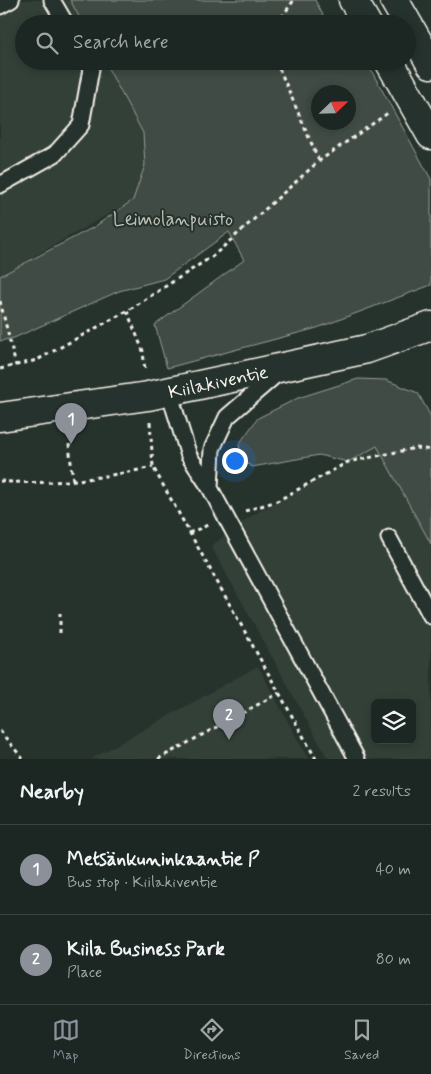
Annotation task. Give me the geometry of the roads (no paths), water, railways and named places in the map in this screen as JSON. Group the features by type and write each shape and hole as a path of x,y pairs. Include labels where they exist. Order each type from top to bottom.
{"street":[{"path":"353,0 362,15"},
{"path":"394,0 403,15"},
{"path":"416,38 431,64"},
{"path":"393,70 431,135"},
{"name":"Kiilakiventie","path":"0,417 159,394 283,368 367,349 431,326"}],"lane":[{"path":"0,6 11,0"},
{"path":"52,0 61,15"},
{"path":"0,185 55,154 80,125 91,70"},
{"path":"210,488 212,449 227,417 283,368"},
{"path":"159,394 189,456 210,488 357,759"},
{"path":"389,538 431,616"}],"place":[{"name":"Metsänkuninkaantie P","path":"71,444"},
{"name":"Kiila Business Park","path":"229,740"}],"park label":[{"name":"Leimolanpuisto","path":"173,218"}]}
